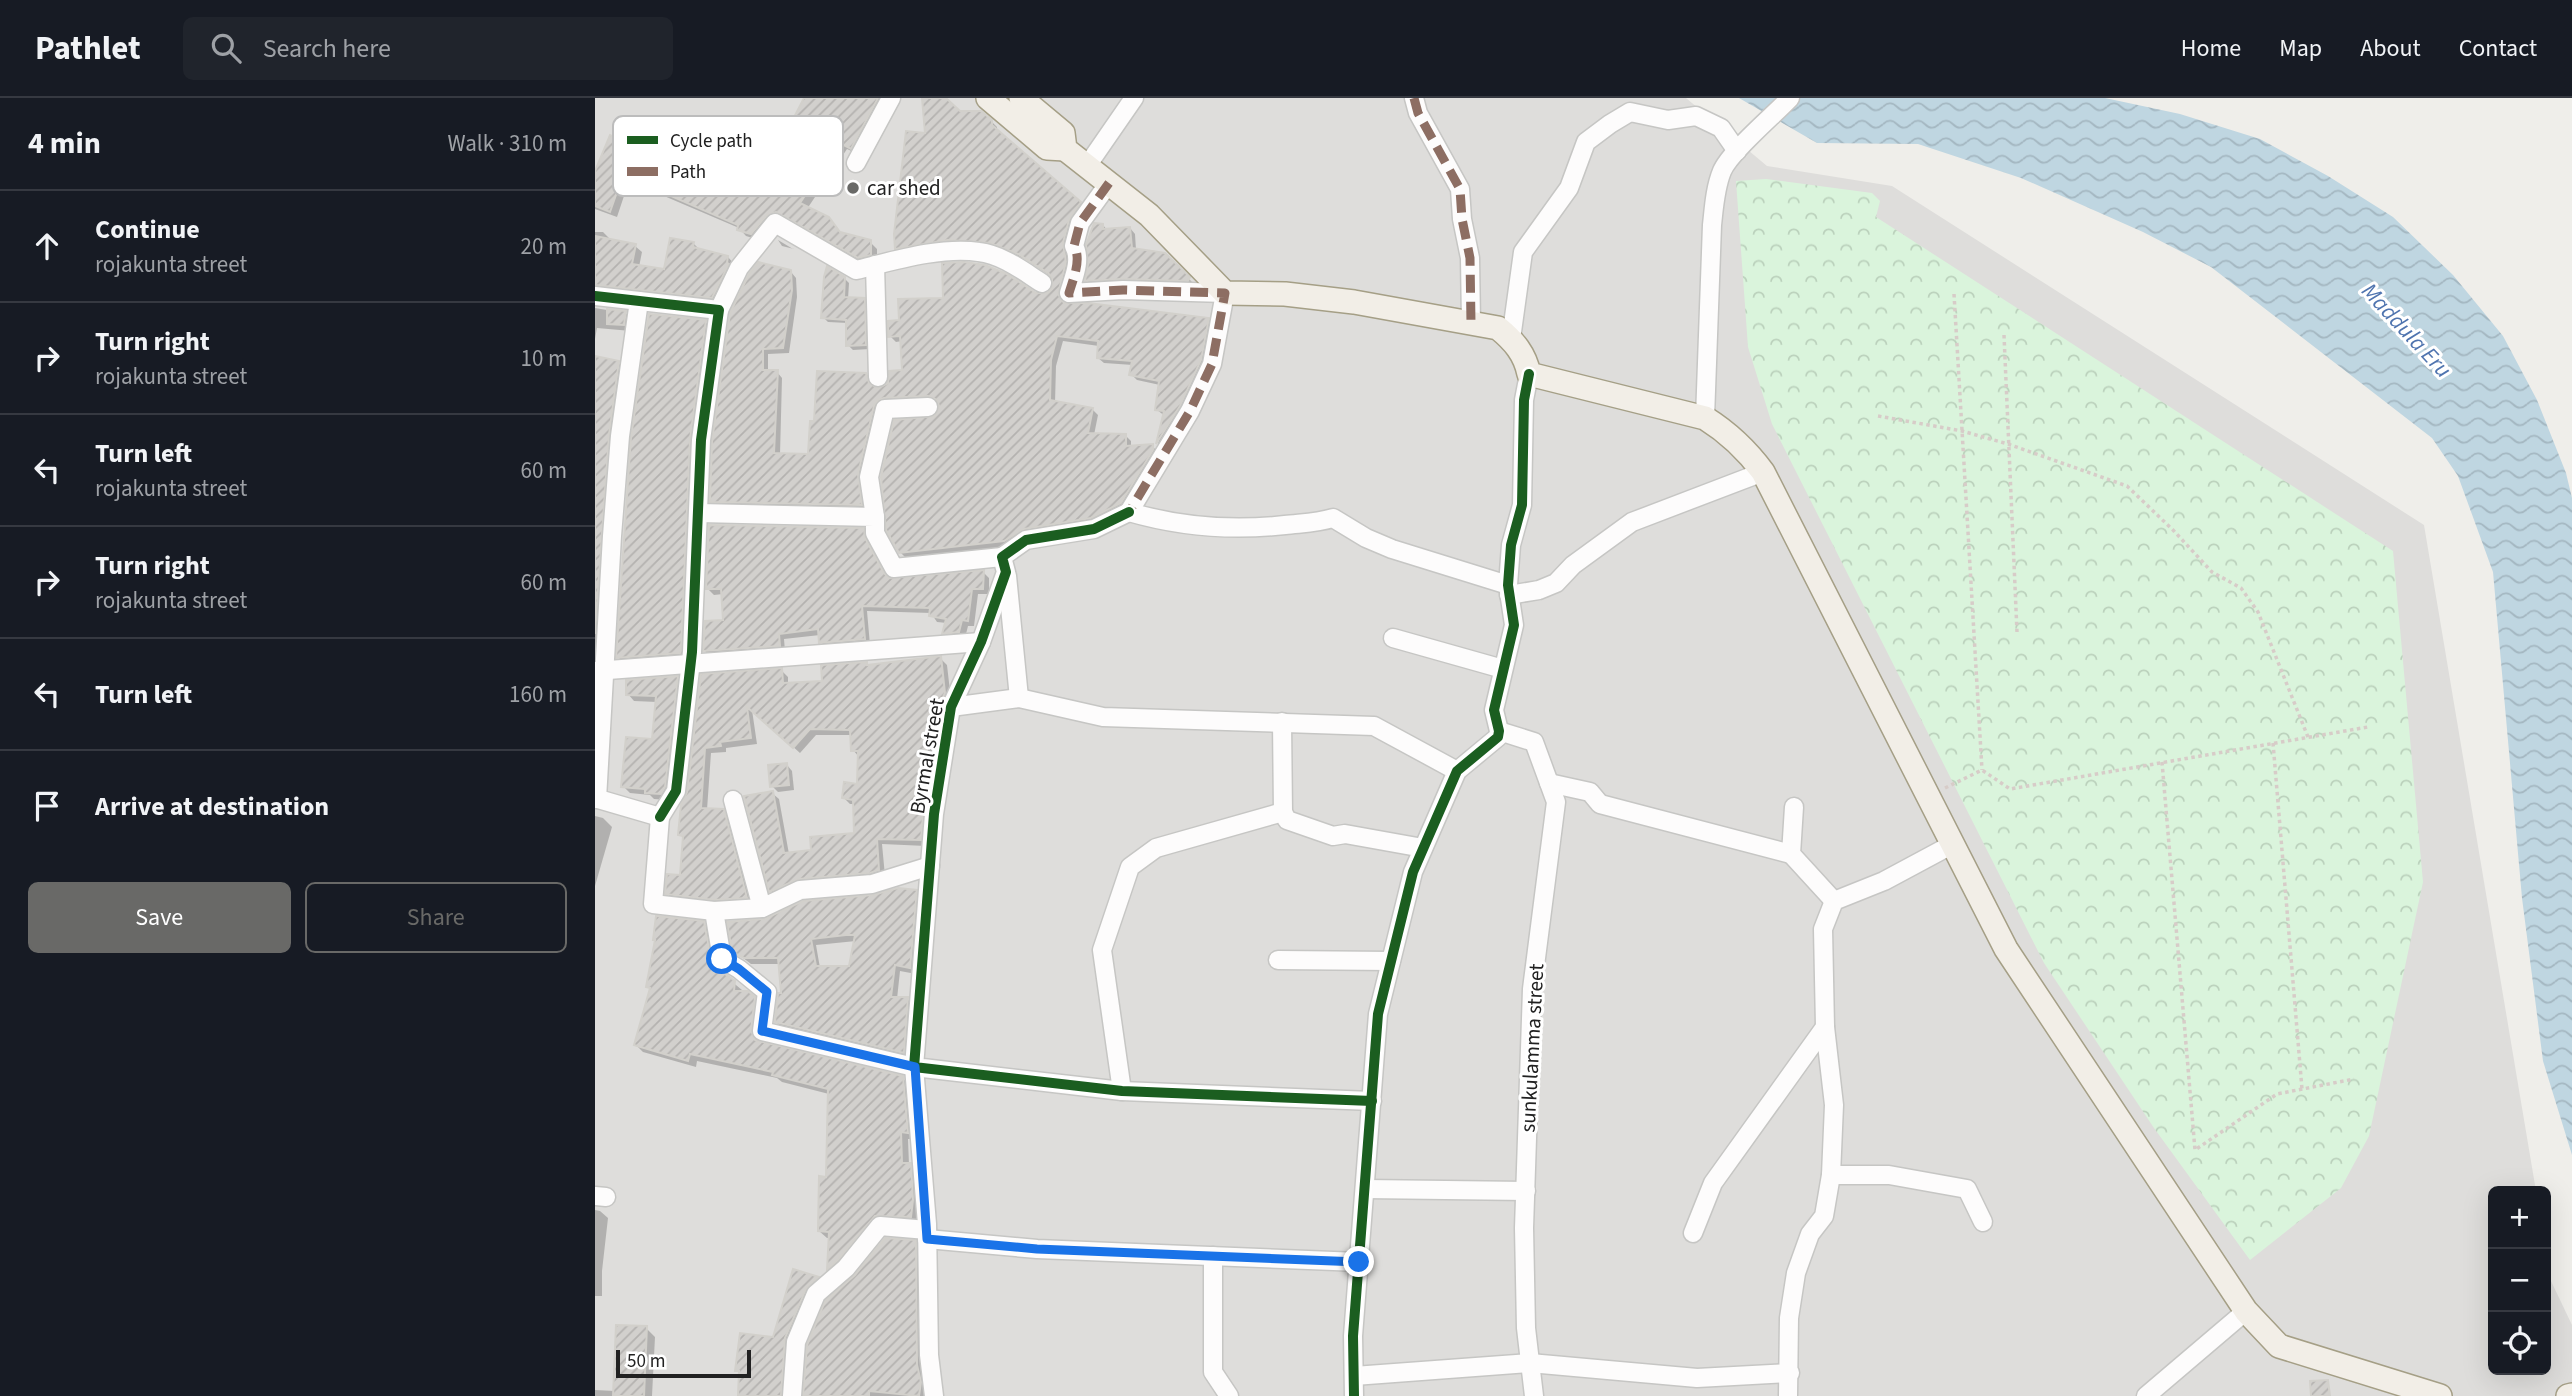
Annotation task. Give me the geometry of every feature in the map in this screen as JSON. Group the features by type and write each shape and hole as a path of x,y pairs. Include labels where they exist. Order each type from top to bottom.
{"main road":[{"path":"988,98 1047,148 1065,149 1149,215 1225,293 1285,294 1354,302 1499,328 1522,354 1529,374 1705,418 1729,433 1763,472 2006,949 2246,1311 2279,1346 2440,1396"},
{"path":"1021,98 1063,133 1065,149"}],"street":[{"path":"856,163 891,98"},
{"path":"1087,166 1134,98"},
{"path":"1414,98 1418,113 1460,189 1462,219 1470,258 1471,323"},
{"path":"1705,418 1715,193 1723,168 1790,98"},
{"path":"1511,339 1523,252 1569,188 1586,142 1630,112 1668,120 1696,116 1721,128 1737,151"},
{"path":"929,407 885,409 869,477 875,533 894,568 1004,564 1026,540 1094,529 1129,512 1190,411 1212,364 1225,293 1123,290 1069,293 1077,268 1078,253 1074,246 1080,223 1109,183"},
{"path":"930,866 872,884 800,890 762,908 714,911 653,904 660,817 676,791 691,664 701,440 719,310 739,268 775,223 856,270 920,256 980,252 1008,261 1042,283"},
{"path":"875,265 878,377"},
{"path":"595,296 719,310"},
{"path":"639,302 620,436 600,671 596,799 660,817"},
{"path":"1354,1396 1353,1336 1378,1014 1413,872 1423,848 1457,771 1498,737 1494,710 1514,625 1508,590 1511,545 1522,505 1524,400 1529,374"},
{"path":"1129,512 1167,523 1218,528 1263,528 1333,519 1392,549 1508,590 1539,590 1556,583 1573,565 1632,522 1763,472"},
{"path":"699,513 875,517"},
{"path":"1004,564 1020,698"},
{"name":"Byrmal street","path":"934,1396 929,1355 927,1235 915,1067 934,814 951,707 981,642 1004,564"},
{"path":"1392,638 1503,669"},
{"path":"600,671 981,642"},
{"path":"951,707 1020,698 1103,717 1374,726 1457,771"},
{"path":"1282,722 1283,812 1287,820 1333,836 1345,834 1423,848"},
{"name":"sunkulamma street","path":"1499,732 1534,742 1556,802 1532,989 1526,1191 1526,1316 1534,1396"},
{"path":"1549,783 1590,792 1600,804 1791,855 1834,901"},
{"path":"733,800 762,908"},
{"path":"1791,855 1794,807"},
{"path":"1122,1091 1102,950 1130,867 1156,848 1283,812"},
{"path":"1788,1396 1789,1318 1796,1273 1810,1234 1824,1216 1831,1175 1834,1105 1825,1027 1823,929 1834,901 1884,881 1953,844"},
{"path":"714,911 722,959 767,992 762,1031 915,1067 1122,1091 1372,1101"},
{"path":"1278,960 1391,961"},
{"path":"1693,1233 1713,1183 1825,1027"},
{"path":"1831,1175 1889,1175 1967,1189 1983,1222"},
{"path":"1365,1189 1526,1191"},
{"path":"792,1396 796,1342 816,1294 846,1268 880,1226 1037,1249 1359,1262"},
{"path":"1213,1256 1213,1372 1229,1396"},
{"path":"2146,1396 2246,1311"},
{"path":"1354,1376 1530,1363 1697,1378 1790,1373"}],"path":[{"path":"1954,294 1982,770"},
{"path":"2004,335 2017,632"},
{"path":"1878,416 1962,431 2008,444 2127,486 2212,572 2241,588 2258,612 2308,737"},
{"path":"1982,770 2010,789 2368,727"},
{"path":"2273,743 2302,1089"},
{"path":"2162,762 2195,1150 2277,1094 2354,1079"},
{"path":"1928,796 1982,770"}],"shaded area":[{"path":"595,98 1686,98 1767,166 1892,186 2424,525 2535,1186 2488,1186 2488,1375 2551,1375 2551,1281 2572,1325 2572,1396 595,1396"}],"green space":[{"path":"1766,179 1872,193 1880,201 1876,217 2393,551 2423,882 2369,1136 2341,1188 2250,1260 2154,1128 2044,963 1772,424 1748,347 1736,181"}],"water":[{"name":"Maddula Eru","path":"1739,98 2105,98 2180,114 2260,139 2328,176 2393,217 2453,275 2503,336 2537,400 2566,473 2572,498 2572,1155 2543,1061 2522,898 2493,572 2458,476 2432,438 2211,267 2143,232 2021,178 1918,144 1817,143"}],"building":[{"path":"804,98 878,98 851,149 843,145 843,116 795,116"},
{"path":"922,98 946,98 960,111 981,111 992,120 992,125 1081,202 1069,220 1063,243 1066,262 1058,294 1064,303 1088,303 1209,318 1201,360 1180,406 1156,444 1164,411 1155,410 1159,381 1129,375 1132,361 1097,358 1098,341 1057,336 1051,360 1050,400 1093,408 1088,433 1126,434 1126,446 1153,444 1153,450 1121,503 1091,518 1024,529 1004,541 899,553 886,530 881,477 894,420 935,416 939,406 937,400 928,396 884,398 878,400 874,406 858,474 862,505 710,502 712,441 730,313 749,274 758,262 791,270 792,290 783,348 763,349 763,370 778,370 774,453 808,454 810,421 814,421 817,371 866,373 869,383 878,388 888,383 889,371 902,370 900,336 888,337 888,321 899,320 898,299 943,298 942,263 985,265 1007,274 1036,293 1047,293 1052,289 1052,278 1048,273 1018,254 990,243 948,240 895,249 894,234 906,131 925,133"},
{"path":"610,135 613,136 613,196 616,196 610,212 595,206 595,171"},
{"path":"671,196 805,196 800,203 829,217 840,232 871,240 871,255 858,258 776,212 767,215 751,234 737,230 738,225"},
{"path":"1094,223 1103,224 1103,229 1130,227 1132,248 1165,253 1190,277 1188,281 1085,281 1088,264 1086,245"},
{"path":"595,236 636,244 632,264 664,269 670,238 694,242 693,247 728,256 729,264 712,298 595,285"},
{"path":"827,266 845,277 844,297 865,298 866,345 846,346 846,320 821,318"},
{"path":"607,309 626,311 624,325 607,324"},
{"path":"649,314 706,320 690,439 681,651 616,658 631,437"},
{"path":"595,356 619,361 609,435 595,634"},
{"path":"709,525 864,528 865,538 889,578 984,570 983,589 972,589 968,621 962,620 959,632 942,634 946,619 929,616 930,608 862,606 865,639 819,643 818,629 779,634 780,646 703,651 705,621 723,620 721,589 706,589"},
{"path":"941,656 945,693 941,702 933,703 935,736 926,737 928,770 927,787 922,787 924,803 921,840 877,839 879,870 799,879 769,892 744,796 773,791 784,853 811,850 810,837 854,833 853,800 842,798 844,782 857,784 858,751 851,751 850,730 810,729 793,748 747,707 751,738 720,742 721,746 705,748 701,808 724,809 747,898 714,900 665,894 667,874 680,875 683,836 678,835 681,805 687,792 701,674 782,668 783,683 822,681 821,665 867,662 867,665"},
{"path":"678,676 665,787 661,794 645,793 645,789 621,787 626,737 652,739 656,696 626,695 626,680"},
{"path":"787,763 789,785 770,787 768,765"},
{"path":"898,888 917,890 910,968 895,965 891,997 908,997 904,1053 775,1022 778,993 781,993 778,958 744,958 732,952 727,922 764,919 803,901 873,895","holes":["855,935 849,966 816,966 811,939"]},
{"path":"656,916 704,921 712,965 735,981 734,991 748,991 755,997 751,1030 755,1040 903,1076 908,1133 901,1132 902,1163 911,1163 911,1217 875,1216 827,1270 829,1232 818,1231 819,1176 826,1177 828,1089 772,1075 773,1072 690,1054 688,1061 634,1045 650,988 646,987 655,940"},
{"path":"885,1238 916,1240 917,1365 921,1382 919,1396 869,1391 869,1396 803,1396 807,1345 825,1301 855,1275"},
{"path":"793,1269 819,1277 806,1289 785,1338 781,1396 738,1396 739,1371 735,1371 740,1333 773,1337"},
{"path":"616,1325 647,1326 644,1396 613,1396"},
{"path":"2328,1380 2330,1396 2311,1396 2310,1381"}],"marked path":[{"path":"1414,98 1418,113 1460,189 1462,219 1470,258 1471,323"},
{"path":"1109,183 1080,223 1074,246 1077,263 1069,293 1123,290 1225,293 1212,364 1190,411 1129,512"}],"cycle path":[{"path":"595,296 719,310 701,440 692,652 676,791 660,817"},
{"path":"1354,1396 1353,1336 1378,1014 1413,872 1457,771 1498,737 1494,710 1514,625 1508,585 1511,545 1522,505 1524,400 1529,374"},
{"path":"1129,512 1094,529 1026,540 1002,557 1006,572 981,642 951,707 934,814 914,1067 1122,1091 1372,1101"}],"place":[{"name":"car shed","path":"853,188"}],"route":[{"path":"722,959 767,992 762,1031 915,1067 927,1239 1037,1249 1359,1262"}]}
